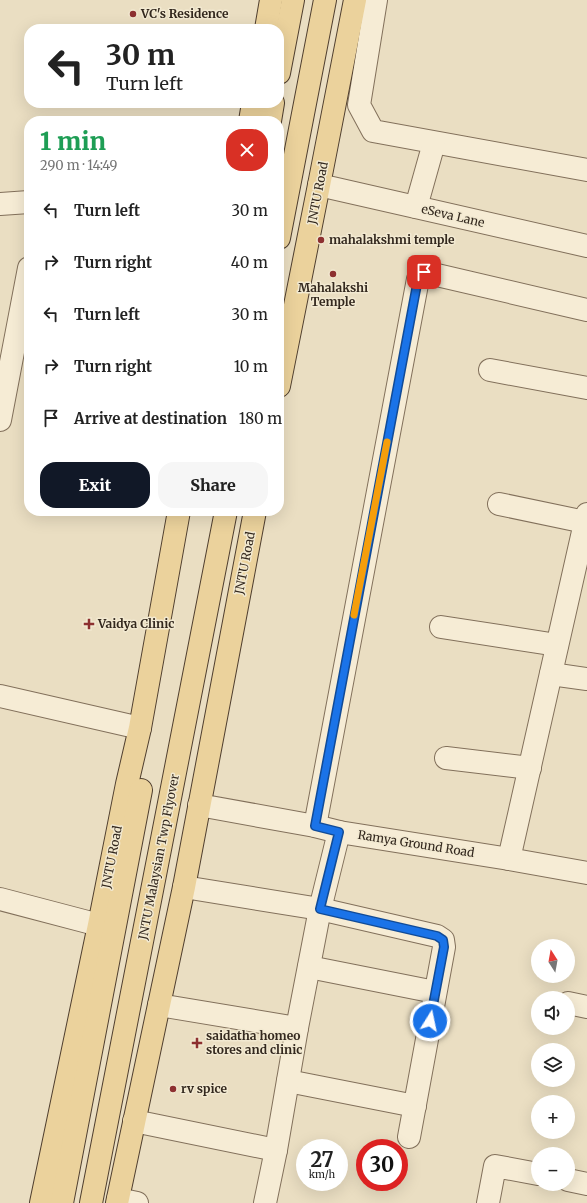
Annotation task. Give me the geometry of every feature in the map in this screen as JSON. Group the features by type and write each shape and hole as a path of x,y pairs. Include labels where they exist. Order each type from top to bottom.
{"main road":[{"path":"267,24 271,0"},
{"path":"284,47 293,0"},
{"path":"284,212 325,0"},
{"name":"JNTU Road","path":"284,361 320,185 355,0"},
{"name":"JNTU Road","path":"41,1203 127,784 140,728 178,516"},
{"path":"62,1203 194,516"},
{"name":"JNTU Malaysian Twp Flyover","path":"91,1203 225,516"},
{"name":"JNTU Road","path":"124,1202 134,1121 184,887 254,516"}],"street":[{"path":"376,0 359,105 373,131 587,170"},
{"path":"416,207 434,143"},
{"name":"eSeva Lane","path":"320,185 587,246"},
{"path":"0,204 24,202"},
{"path":"315,826 418,279 424,272 587,310"},
{"path":"0,420 24,294"},
{"path":"490,370 587,388"},
{"path":"500,504 586,518 582,561 557,645 509,859"},
{"path":"441,627 557,645"},
{"path":"551,674 587,679"},
{"path":"0,696 140,728"},
{"path":"446,758 530,768"},
{"name":"Ramya Ground Road","path":"199,805 315,826 339,832 587,873"},
{"path":"265,1203 320,909 339,832"},
{"path":"184,887 320,909 437,936 443,940 444,947 409,1137"},
{"path":"0,899 99,925"},
{"path":"309,967 435,992"},
{"path":"575,1004 587,1007"},
{"path":"159,1005 297,1028"},
{"path":"288,1081 415,1106"},
{"path":"134,1121 276,1150"},
{"path":"488,1203 495,1166 531,1173"},
{"path":"575,1181 587,1184"}],"slow traffic":[{"path":"354,615 387,442"}],"place":[{"name":"VC's Residence","path":"133,14"},
{"name":"mahalakshmi temple","path":"321,240"},
{"name":"Mahalakshi Temple","path":"333,274"},
{"name":"Vaidya Clinic","path":"89,624"},
{"name":"saidatha homeo stores and clinic","path":"197,1043"},
{"name":"rv spice","path":"173,1089"}],"route":[{"path":"424,272 418,279 315,826 339,832 320,909 437,936 443,940 444,947 430,1021"}]}
